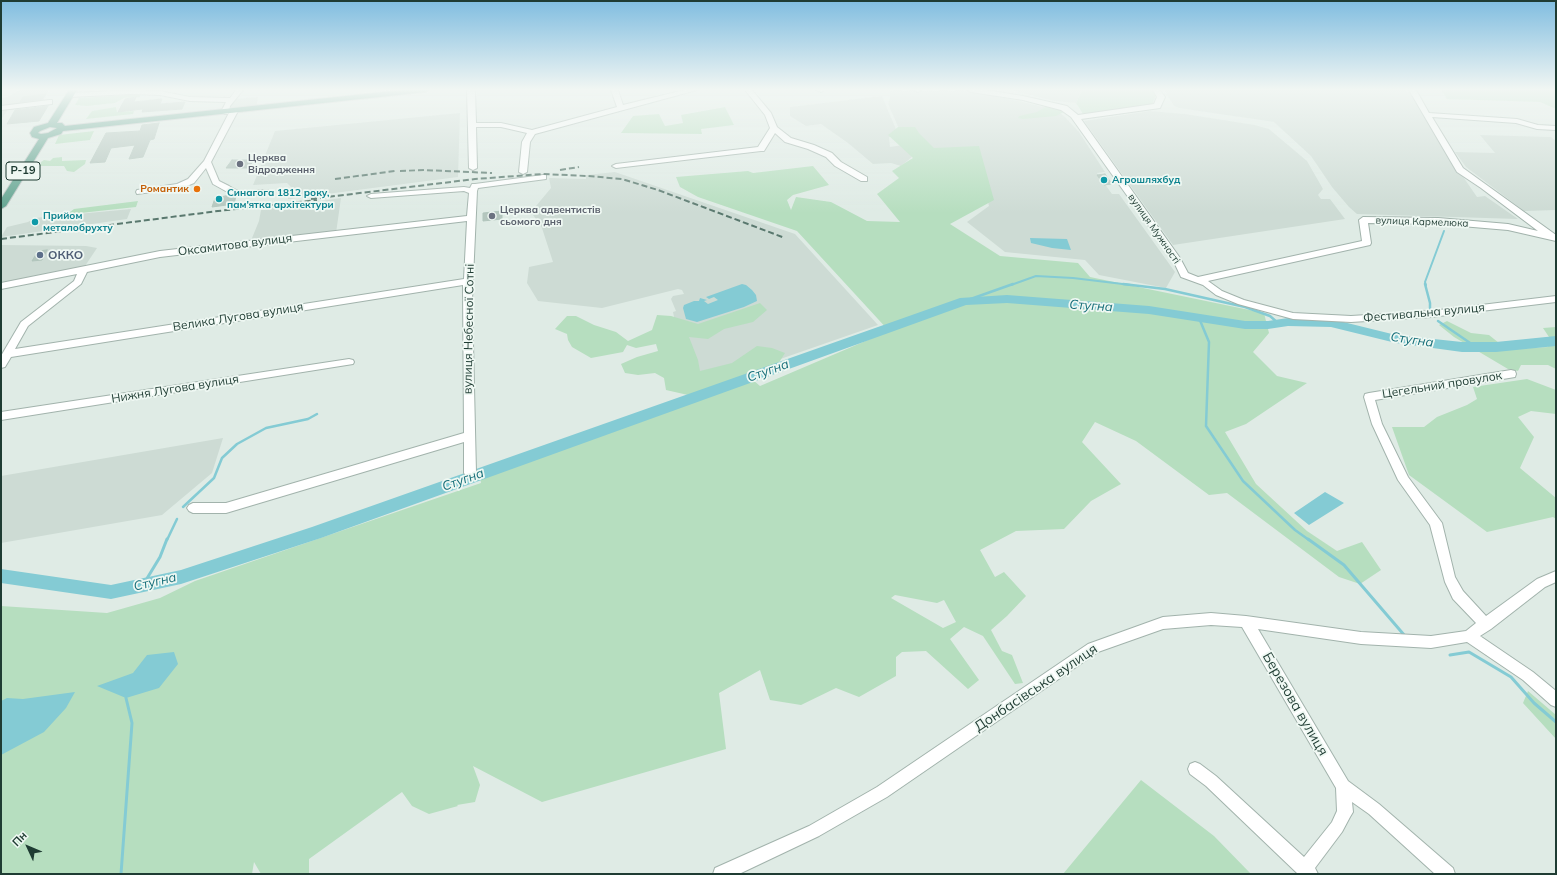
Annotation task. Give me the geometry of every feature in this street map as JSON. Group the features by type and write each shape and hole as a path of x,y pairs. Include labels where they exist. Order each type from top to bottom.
{"main road":[{"path":"37,131 34,133 37,136 54,134 58,131"},
{"name":"Р-19","path":"1,206 45,136"}],"street":[{"path":"140,192 179,186 191,182 207,162 224,131"},
{"path":"473,131 473,168"},
{"path":"527,131 537,131"},
{"path":"616,166 761,149 772,131"},
{"path":"777,131 788,140 811,147 829,155 838,164 864,179"},
{"name":"вулиця Мужності","path":"1085,131 1177,260 1184,275"},
{"path":"1437,131 1460,170 1554,238"},
{"path":"523,172 526,142 532,132"},
{"path":"207,162 216,182 226,188 234,192 264,192"},
{"path":"371,196 474,189 543,177"},
{"name":"вулиця Небесної Сотні","path":"470,473 467,300 474,189"},
{"name":"Оксамитова вулиця","path":"1,286 160,254 472,218"},
{"path":"1508,227 1524,224 1526,218"},
{"name":"вулиця Кармелюка","path":"1198,280 1367,243 1363,220 1438,221 1508,227 1554,238"},
{"path":"1,365 24,324 78,282 83,269"},
{"name":"Фестивальна вулиця","path":"1184,275 1206,283 1219,293 1241,302 1293,316 1351,320 1431,314 1556,299"},
{"name":"Велика Лугова вулиця","path":"7,354 469,281"},
{"name":"Нижня Лугова вулиця","path":"1,416 349,362"},
{"name":"Цегельний провулок","path":"1486,625 1458,595 1449,578 1436,523 1404,480 1377,424 1369,397 1511,374"},
{"path":"193,508 226,508 469,436"},
{"name":"Донбасівська вулиця","path":"721,874 814,831 882,792 1093,648 1163,623 1211,619 1246,622 1361,638 1431,642 1469,636 1486,625 1541,583 1556,576"},
{"name":"Березова вулиця","path":"1246,622 1343,786 1374,809 1447,874"},
{"path":"1469,636 1528,676 1556,700"},
{"name":"Березова вулиця","path":"1195,769 1211,781 1307,871 1337,827 1345,812 1343,786"}],"shaded area":[{"path":"275,131 459,131 458,177 288,199 291,187 287,183 253,185"},
{"path":"831,131 897,131 898,136 889,137 890,147 903,145 909,148 912,157 901,166 891,163 873,164"},
{"path":"900,131 1078,131 1105,172 1097,173 1112,194 1119,194 1175,272 1166,288 1099,275 1085,260 1005,252 967,222 989,206 974,149 930,149"},
{"path":"1091,131 1271,131 1307,161 1323,189 1318,195 1321,199 1330,199 1345,219 1173,245"},
{"path":"1284,131 1434,131 1477,197 1485,196 1518,219 1357,214 1332,187 1311,156"},
{"path":"1480,135 1551,137 1556,141 1556,210 1524,211 1466,167 1455,152 1495,153"},
{"path":"615,172 795,234 878,325 697,388 677,331 673,312 676,311 671,299 673,296 684,294 682,290 678,289 602,308 538,301 527,283 529,267 553,262 542,228 531,212 551,188 549,178 586,179 586,175"},
{"path":"341,198 336,233 250,243 259,221 261,210"},
{"path":"131,209 127,219 1,237 7,227 28,222 35,218"},
{"path":"1,245 86,246 97,248 83,269 1,286"},
{"path":"223,438 212,473 162,515 1,543 1,476"}],"green space":[{"path":"94,131 90,140 55,144 59,135"},
{"path":"623,131 701,131 702,134 621,133"},
{"path":"893,131 918,131 934,148 979,146 994,200 950,224 1000,256 1078,263 1090,277 1264,313 1269,333 1253,352 1277,376 1307,383 1246,424 1225,432 1256,484 1307,531 1337,551 1362,542 1381,570 1360,584 1339,577 1227,493 1209,495 1136,441 1095,422 1082,442 1121,484 1091,501 1064,529 1016,531 980,550 995,577 1004,572 1026,596 991,630 1002,651 1012,655 1023,683 1015,684 983,636 964,627 950,639 979,680 968,689 926,651 902,652 896,657 896,676 859,697 836,688 801,705 770,700 760,670 719,693 726,749 542,802 473,766 480,785 475,802 457,805 458,806 429,814 412,806 402,792 309,859 309,874 261,874 254,862 252,874 1,874 1,606 107,613 160,598 195,581 481,483 480,476 589,440 753,380 760,386 889,331 797,231 698,197 680,187 676,177 748,171 753,173 813,166 829,185 793,195 787,200 791,210 796,197 831,202 867,221 900,222 877,194 899,178 892,171 913,158 888,135","holes":["895,595 937,603 944,600 956,622 943,628 891,598"]},
{"path":"62,157 62,161 86,160 85,164 74,172 67,171 64,166 40,166 41,162 44,160 50,161 53,158"},
{"path":"138,201 136,207 43,217 70,212 74,209"},
{"path":"760,303 767,310 753,322 724,329 708,339 689,337 698,360 700,371 732,363 757,346 772,348 785,353 778,364 688,395 666,390 664,378 655,373 638,375 625,373 621,364 637,357 658,351 656,344 636,348 627,345 623,352 591,358 572,347 568,340 567,334 555,329 567,316 576,316 594,325 616,332 628,341 652,330 657,315 671,316 698,324"},
{"path":"1447,321 1471,333 1489,335 1499,343 1513,349 1548,347 1549,337 1543,328 1556,327 1556,369 1548,365 1521,365 1518,371 1508,369 1454,337 1439,325"},
{"path":"1527,379 1556,390 1556,414 1531,411 1518,417 1534,437 1520,468 1556,498 1556,519 1553,517 1487,532 1409,475 1392,427 1424,427 1437,417 1467,405 1477,399 1473,387"},
{"path":"1528,691 1556,715 1556,739 1523,703"},
{"path":"1141,780 1214,836 1251,874 1063,874"}],"water":[{"path":"1030,238 1067,239 1071,250 1052,248 1031,243"},
{"path":"742,284 746,285 752,290 756,295 757,301 744,307 697,322 686,319 683,308 684,305 694,301 699,301 700,298 707,300 704,301 708,304 718,300 714,297 709,299 706,297"},
{"path":"1325,492 1344,503 1309,525 1294,513"},
{"path":"174,652 178,664 159,688 126,698 97,686 133,673 147,655"},
{"path":"75,692 66,708 44,732 1,755 1,701 7,698 23,699"}],"building":[{"path":"157,131 154,139 150,140 143,157 129,159 135,145 111,148 105,162 90,163 106,133"},
{"name":"Церква Відродження","path":"232,160 254,160 248,168 226,168"},
{"name":"Агрошляхбуд","path":"1105,174 1112,184 1104,185 1097,175"},
{"path":"230,195 236,196 234,204 212,207 215,198"},
{"name":"Церква адвентистів сьомого дня","path":"502,211 502,219 483,221 483,213"},
{"name":"ОККО","path":"47,250 42,260 32,261 38,251"}],"waterway":[{"path":"1426,285 1425,282 1444,231"},
{"path":"1011,285 1036,276 1073,278 1131,285"},
{"path":"965,301 1013,284"},
{"path":"1123,284 1165,289 1245,307 1270,316 1278,323"},
{"path":"1425,284 1430,303 1430,310"},
{"name":"Стугна","path":"1,576 111,592 181,577 315,533 965,301 1007,299 1149,310 1245,325 1268,325 1288,322 1331,323 1396,339 1462,347 1496,347 1556,341"},
{"path":"1199,318 1209,342 1206,426 1243,481 1295,530 1309,540"},
{"path":"1438,321 1476,347"},
{"path":"183,507 214,478 222,458 237,444 266,428 308,419 317,414"},
{"path":"167,540 177,519"},
{"path":"143,585 160,557 167,539"},
{"path":"1308,539 1344,565 1405,636"},
{"path":"1450,655 1469,652 1511,677 1534,703 1556,722"},
{"path":"121,874 132,723 126,698"}],"railway":[{"path":"560,170 579,167"},
{"path":"400,171 424,170 492,173"},
{"path":"335,179 395,171"},
{"path":"311,199 475,179 543,174 588,176 622,179 658,190 785,238"},
{"path":"1,239 218,211 317,200"}],"place":[{"name":"Церква Відродження","path":"240,164"},
{"name":"Агрошляхбуд","path":"1104,180"},
{"name":"Романтик","path":"197,189"},
{"name":"Синагога 1812 року, пам'ятка архітектури","path":"219,199"},
{"name":"Церква адвентистів сьомого дня","path":"492,216"},
{"name":"Прийом металобрухту","path":"35,222"},
{"name":"ОККО","path":"40,255"}]}
